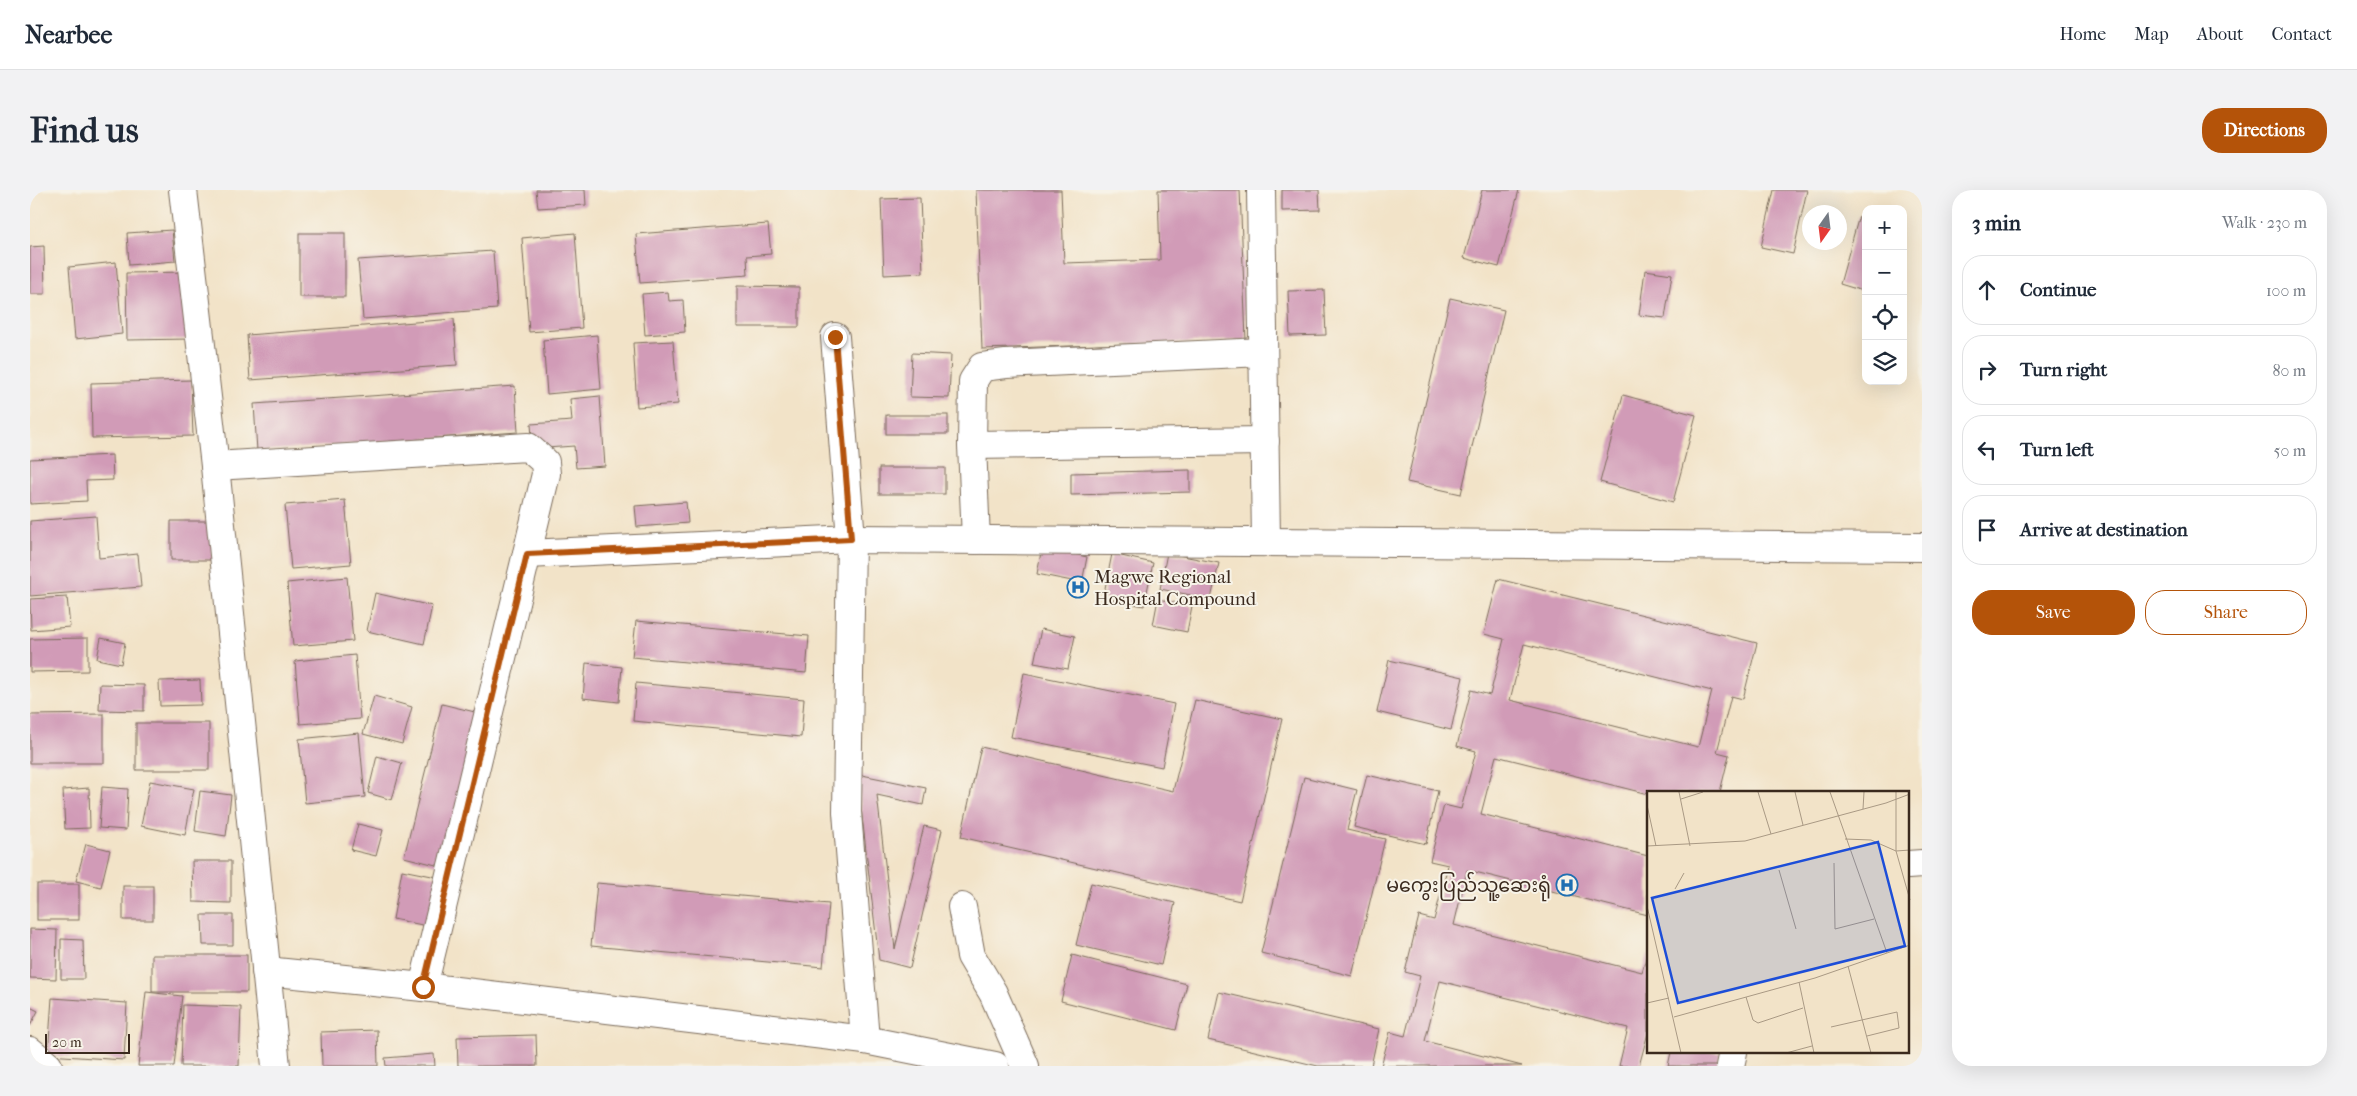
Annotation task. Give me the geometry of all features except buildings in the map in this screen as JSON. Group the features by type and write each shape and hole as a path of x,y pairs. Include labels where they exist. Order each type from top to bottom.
{"street":[{"path":"183,190 215,466 276,1066"},
{"path":"1261,190 1266,542"},
{"path":"835,337 851,539 847,812 865,1040"},
{"path":"976,540 972,445 973,381 982,367 1006,364 1263,352"},
{"path":"972,445 1264,441"},
{"path":"215,466 528,447 545,462 546,474 423,987"},
{"path":"527,554 851,539 1922,547"},
{"path":"962,907 971,956 993,993 1025,1066"},
{"path":"266,971 423,987 865,1040 995,1066"},
{"path":"30,1051 48,1066"}],"place":[{"name":"Magwe Regional Hospital Compound","path":"1078,587"},
{"name":"မကွေးပြည်သူ့ဆေးရုံ","path":"1567,885"}],"route":[{"path":"423,987 527,554 851,539 835,337"}]}
